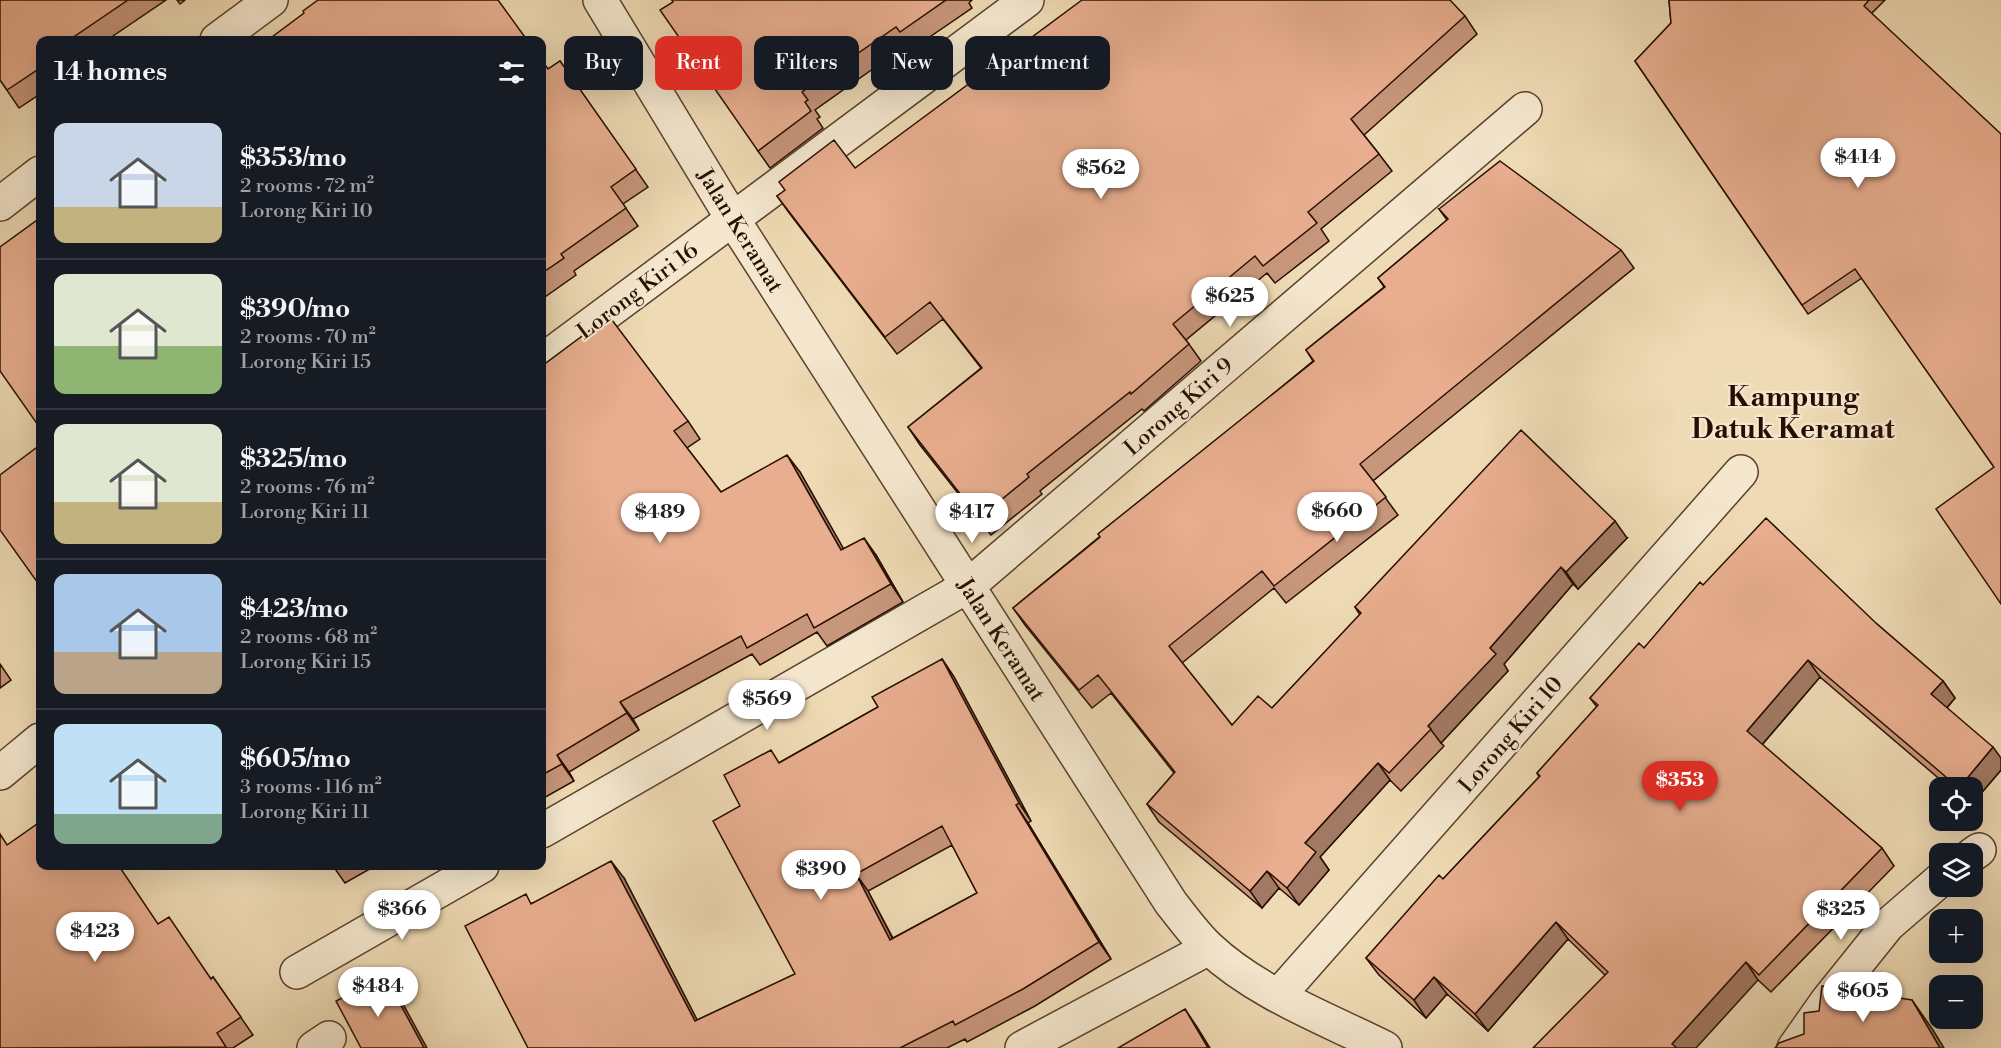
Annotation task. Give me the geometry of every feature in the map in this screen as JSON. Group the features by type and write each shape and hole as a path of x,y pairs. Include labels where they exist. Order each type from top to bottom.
{"street":[{"path":"223,36 271,0"},
{"name":"Jalan Keramat","path":"600,0 732,218 1171,903 1209,948 1244,975 1385,1048"},
{"name":"Lorong Kiri 16","path":"546,358 1027,0"},
{"name":"Lorong Kiri 9","path":"546,829 968,586 1525,109"},
{"path":"0,204 36,177"},
{"name":"Lorong Kiri 10","path":"1279,995 1741,472"},
{"path":"0,773 36,743"},
{"path":"297,972 475,870"},
{"path":"1794,1048 1827,1001 1888,925 1929,890"},
{"path":"1022,1048 1209,948"}],"building":[{"path":"0,0 128,0 75,36 36,36 36,71 7,90 0,80"},
{"path":"318,0 498,0 524,36 273,36 304,13 303,11"},
{"path":"672,0 946,0 900,32 896,27 883,36 871,36 871,44 859,53 859,36 754,36 754,90 805,90 802,92 808,100 805,102 811,111 758,151 716,90 742,90 742,36 678,36 660,10 673,2"},
{"path":"1082,0 1450,0 1465,16 1351,119 1379,154 1308,212 1317,223 1263,266 1255,256 1173,324 1189,344 1131,394 1130,392 1027,474 1029,477 979,518 908,427 982,368 930,302 885,337 777,196 785,190 779,182 834,140 855,168 965,87 965,90 1110,90 1110,36 1033,36"},
{"path":"1669,0 1869,0 1864,6 2001,134 2001,604 1936,509 1994,467 1855,269 1802,305 1635,61 1671,23"},
{"path":"560,61 564,67 564,90 580,90 636,169 611,187 626,208 561,254 564,258 546,270 546,66 548,69"},
{"path":"1500,161 1621,250 1360,464 1386,497 1274,586 1262,571 1169,646 1232,725 1258,696 1272,708 1361,613 1355,607 1521,430 1615,521 1566,572 1561,567 1490,648 1496,654 1428,726 1431,729 1389,773 1378,763 1305,843 1316,852 1287,888 1267,871 1250,891 1147,804 1175,772 1098,675 1079,690 1013,608 1100,537 1098,534 1314,361 1306,350 1385,287 1378,278 1448,219 1439,209"},
{"path":"36,221 36,422 0,371 0,247"},
{"path":"609,316 688,421 674,431 721,492 787,455 841,550 864,538 891,584 814,628 807,614 747,648 741,636 620,702 627,713 557,755 562,764 546,773 546,363"},
{"path":"36,448 36,580 0,530 0,475"},
{"path":"1766,518 1877,624 1943,681 1931,694 1993,747 1968,777 1946,777 1808,660 1747,731 1882,848 1759,975 1746,962 1672,1044 1677,1048 1533,1048 1608,972 1556,922 1475,1014 1434,977 1414,1000 1366,958 1439,875 1443,879 1540,776 1537,773 1598,705 1590,698 1639,643 1644,648 1700,582 1703,585"},
{"path":"942,659 1019,803 1016,805 1099,942 1023,989 955,1025 953,1021 900,1048 528,1048 465,926 526,894 531,904 611,861 695,1021 795,974 713,821 740,806 724,775 771,750 779,763 878,707 872,697","holes":["942,826 977,893 890,940 856,874"]},
{"path":"36,825 36,870 122,870 158,924 169,917 211,979 213,977 241,1017 217,1033 226,1047 0,1048 0,834 7,845"},
{"path":"385,976 424,1048 361,1048 336,1001"},
{"path":"1822,986 1912,1000 1940,1048 1775,1048 1779,1043 1804,1034 1804,1013 1819,1011"},
{"path":"1185,1009 1208,1048 1118,1048"}],"district":[{"name":"Kampung Datuk Keramat","path":"1793,412"}]}
